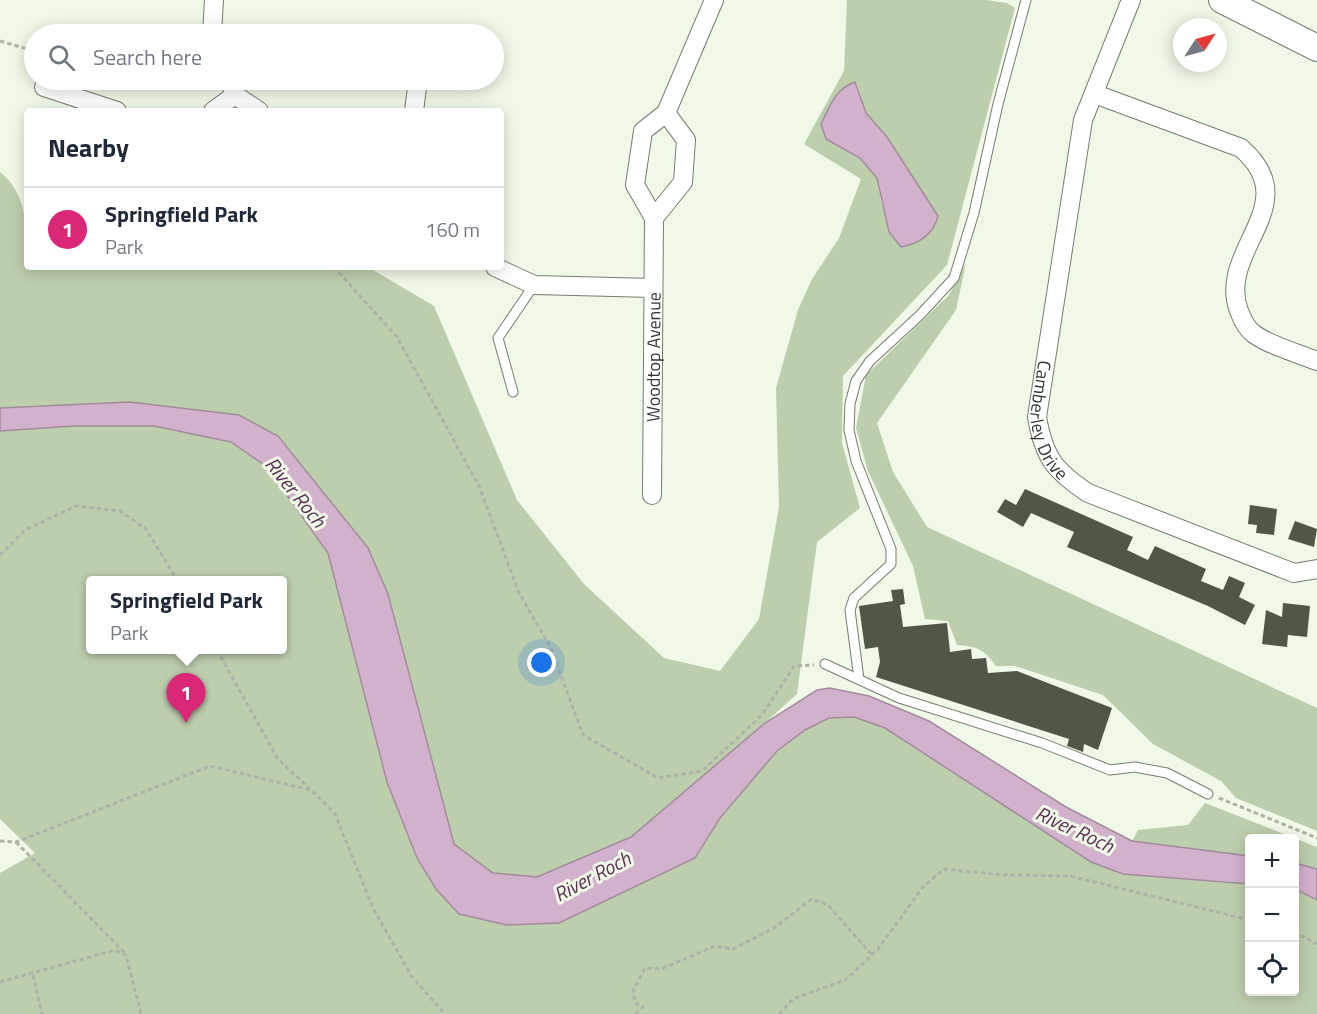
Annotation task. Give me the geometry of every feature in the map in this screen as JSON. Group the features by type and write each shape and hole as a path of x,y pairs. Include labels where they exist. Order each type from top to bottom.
{"main road":[{"path":"1222,0 1317,48"}],"street":[{"path":"213,24 214,0"},
{"path":"666,112 686,140 683,182 654,218 635,185 643,131 666,112 714,0"},
{"name":"Camberley Drive","path":"1131,0 1083,120 1037,417 1041,440 1050,460 1064,477 1088,493 1294,573 1316,574"},
{"path":"53,90 108,108"},
{"path":"215,108 230,90"},
{"path":"235,90 256,108"},
{"path":"414,108 417,90"},
{"path":"1095,94 1241,148 1254,159 1264,175 1267,189 1266,204 1234,282 1236,303 1242,320 1253,334 1317,361"},
{"name":"Woodtop Avenue","path":"652,495 654,218"},
{"path":"502,270 534,285 653,288"}],"lane":[{"path":"859,679 850,610 854,598 891,564 891,549 856,461 849,430 850,404 856,381 870,361 920,315 954,278 974,213 998,104 1026,0"},
{"path":"513,392 498,338 534,285"},
{"path":"825,664 899,698 1042,743 1110,770 1135,767 1167,773 1208,794"}],"path":[{"path":"0,41 24,48"},
{"path":"337,270 397,337 479,486 519,593 551,648 583,735 658,778 702,771 762,715 794,666 825,664"},
{"path":"0,555 25,530 76,506 120,511 146,529 175,576"},
{"path":"219,654 278,759 335,814 373,908 412,977 445,1014"},
{"path":"0,841 16,842 210,766 311,790"},
{"path":"1208,794 1317,838"},
{"path":"16,842 126,955 141,1014"},
{"path":"779,1014 793,999 847,979 872,955 923,886 944,869 1070,876 1245,920"},
{"path":"635,1014 643,1007 635,1003 633,991 645,968 661,969 715,946 733,949 774,927 812,900 828,905 872,955"},
{"path":"1299,935 1317,944"},
{"path":"0,982 115,950 126,955"},
{"path":"33,974 42,1014"}],"green space":[{"path":"847,0 987,0 1007,3 1015,8 947,265 843,376 842,443 860,508 817,542 797,694 719,765 631,837 537,877 493,873 454,844 388,594 368,548 278,436 239,415 130,402 0,408 0,172 16,192 24,215 24,270 373,270 434,306 517,500 584,584 664,658 720,671 759,619 779,507 776,388 798,310 812,279 839,238 861,179 804,144 844,71","holes":["856,82 866,113 887,137 938,216 882,206 877,178 860,158"]},
{"path":"966,263 956,310 877,423 893,472 927,527 1317,708 1317,831 1236,798 1221,781 1153,744 1103,695 1015,666 996,666 980,650 957,645 948,621 925,619 913,566 868,471 856,428 866,375 949,295"},
{"path":"73,426 154,426 231,442 267,467 328,553 417,858 559,923 695,858 720,819 777,751 805,730 829,718 854,717 885,728 1091,862 1124,874 1245,884 1245,996 1299,996 1299,891 1317,900 1317,1014 0,1014 0,873 35,853 0,819 0,431"},
{"path":"1205,803 1284,834 1245,834 1245,855 1132,841 1138,830 1188,825"},
{"path":"1299,840 1317,847 1317,869 1299,864"}],"water":[{"path":"855,82 866,113 887,137 938,216 933,228 925,237 908,245 901,247 889,232 877,178 860,158 826,139 821,124 838,94"},
{"name":"River Roch","path":"130,402 239,415 278,436 368,548 388,594 454,844 493,873 537,877 631,837 765,723 817,690 830,688 869,696 929,721 1066,807 1132,841 1245,855 1245,884 1123,874 1091,862 885,728 854,717 829,718 805,730 777,751 720,818 695,858 559,923 507,925 459,914 436,889 417,858 387,782 328,553 267,467 231,442 154,426 73,426 0,431 0,408"},
{"path":"1299,864 1317,869 1317,900 1299,891"}],"building":[{"path":"1025,489 1133,537 1127,550 1148,560 1155,546 1206,569 1201,581 1223,590 1229,576 1245,583 1239,597 1255,605 1245,625 1208,606 1067,547 1074,532 1031,513 1023,527 997,512 1005,499 1016,505"},
{"path":"1250,505 1277,509 1274,535 1256,533 1257,525 1248,524"},
{"path":"1295,521 1317,529 1314,547 1288,539"},
{"path":"903,589 905,604 900,605 903,627 947,623 950,652 971,649 972,659 986,658 988,673 1017,671 1112,708 1098,750 1084,744 1083,752 1067,746 1069,739 876,677 880,662 878,647 865,649 859,606 893,601 891,590"},
{"path":"1283,603 1310,606 1307,637 1288,635 1287,647 1262,644 1266,610 1282,617"}],"place":[{"name":"Springfield Park","path":"186,723"}]}
